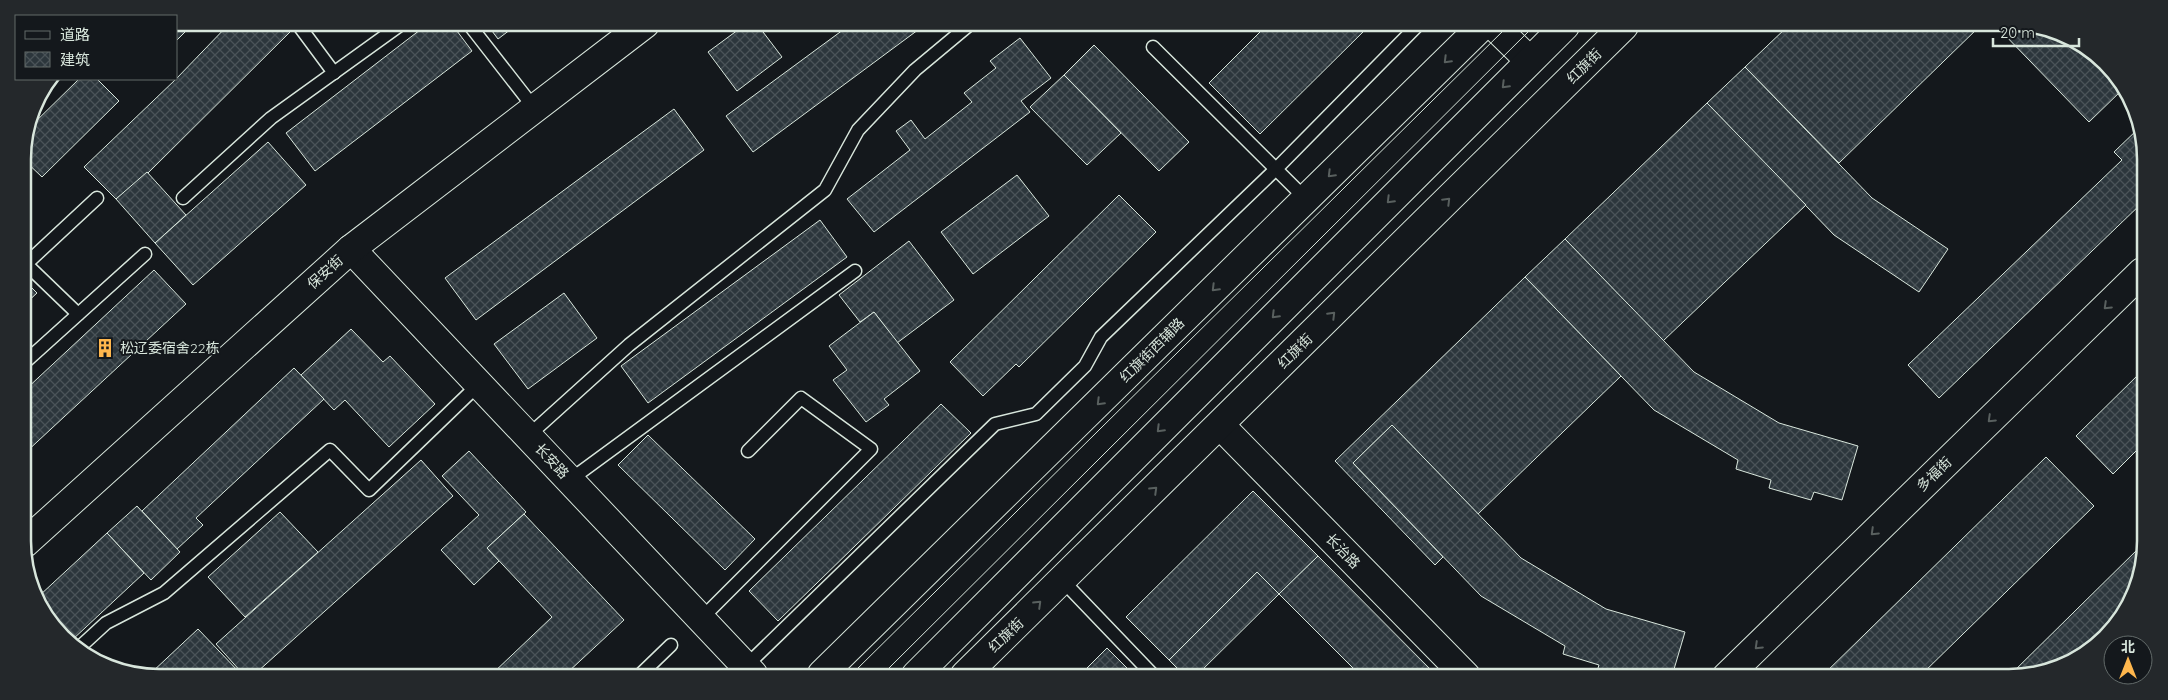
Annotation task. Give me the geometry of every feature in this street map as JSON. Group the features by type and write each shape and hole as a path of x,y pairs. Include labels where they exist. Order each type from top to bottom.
{"street":[{"name":"保安街","path":"31,539 351,248 636,31"},
{"name":"红旗街西辅路","path":"827,669 1477,31"},
{"path":"1499,31 1529,60"},
{"path":"922,669 1560,31"},
{"name":"红旗街","path":"972,669 1619,31"},
{"name":"长安路","path":"351,248 749,669"},
{"name":"多福街","path":"1734,668 2137,277"},
{"name":"长治路","path":"1220,425 1458,668"}],"lane":[{"path":"303,31 334,73"},
{"path":"182,198 272,118 392,31"},
{"path":"474,31 534,109"},
{"path":"528,436 629,345 825,190 858,130 915,70 961,31"},
{"path":"751,669 995,424 1036,414 1084,366 1100,337 1276,169 1412,31"},
{"path":"1153,47 1306,199"},
{"path":"32,259 97,198"},
{"path":"31,356 145,254"},
{"path":"32,269 78,314"},
{"path":"570,480 854,271"},
{"path":"84,644 106,623 164,593 330,450 369,490 479,384"},
{"path":"701,619 870,449 801,398 748,451"},
{"path":"1062,580 1147,668"},
{"path":"646,669 671,645"}],"building":[{"path":"178,31 186,31 178,39"},
{"path":"222,31 290,32 148,173 116,199 84,167 175,80 178,80 178,77"},
{"path":"419,31 457,31 472,51 315,171 286,133"},
{"path":"492,31 508,31 498,39"},
{"path":"736,31 762,31 782,57 737,91 708,52"},
{"path":"841,31 917,31 753,152 726,116"},
{"path":"1261,31 1364,31 1260,134 1209,83"},
{"path":"1783,31 1975,31 1839,163 1745,67"},
{"path":"2001,31 2026,32 2066,44 2093,63 2105,75 2118,93 2089,122"},
{"path":"1020,38 1051,78 1021,101 1030,112 874,232 847,199 910,150 896,131 911,120 925,139 972,102 964,93 996,68 990,61"},
{"path":"1094,45 1189,142 1159,171 1064,75"},
{"path":"1745,67 1872,198 1948,249 1919,292 1834,235 1707,103"},
{"path":"1064,75 1121,133 1087,165 1030,107"},
{"path":"78,80 98,80 119,101 42,177 32,167 32,142 38,119"},
{"path":"1707,103 1806,205 1663,341 1565,239"},
{"path":"674,109 704,150 476,320 445,278"},
{"path":"2134,133 2137,159 2137,208 1939,398 1908,365 2122,160 2114,152"},
{"path":"268,142 306,185 193,285 155,243"},
{"path":"147,172 186,215 155,243 116,199"},
{"path":"1017,175 1049,216 973,274 941,232"},
{"path":"1119,195 1156,232 1019,367 1016,364 983,396 950,362"},
{"path":"820,220 847,257 648,403 621,366"},
{"path":"1565,239 1694,372 1779,423 1858,446 1842,500 1814,492 1811,500 1769,488 1771,480 1736,469 1738,460 1654,410 1525,277"},
{"path":"909,241 954,300 897,343 874,312 860,322 839,295"},
{"name":"松辽委宿舍22栋","path":"154,270 186,304 31,447 31,384"},
{"path":"1525,277 1621,376 1478,514 1392,425 1353,463 1443,557 1435,565 1335,461"},
{"path":"32,288 37,293 32,298"},
{"path":"564,293 597,338 528,389 494,344"},
{"path":"874,312 920,371 884,399 889,405 866,422 833,380 847,370 829,346"},
{"path":"351,329 383,362 390,356 435,404 389,447 345,400 334,410 301,375"},
{"path":"294,368 324,399 196,518 203,525 177,549 142,511"},
{"path":"2137,376 2137,450 2113,474 2076,436"},
{"path":"941,404 971,433 778,621 749,591"},
{"path":"1392,425 1521,558 1606,609 1685,632 1674,668 1598,668 1599,665 1563,654 1565,646 1481,596 1353,463"},
{"path":"648,435 755,539 725,570 618,465"},
{"path":"469,451 526,512 487,548 499,561 474,585 441,550 479,515 442,476"},
{"path":"2046,457 2094,506 1928,668 1830,668"},
{"path":"421,460 453,496 261,669 238,669 216,644"},
{"path":"1253,491 1318,556 1279,594 1257,572 1169,660 1126,617"},
{"path":"137,506 180,552 151,580 107,533"},
{"path":"280,512 318,552 245,617 208,577"},
{"path":"524,514 624,620 572,669 497,669 552,617 487,548"},
{"path":"107,533 144,573 75,637 53,612 42,593"},
{"path":"2136,551 2130,582 2124,598 2105,625 2093,637 2073,652 2058,659 2026,668 2018,668"},
{"path":"1318,556 1429,668 1353,668 1279,594"},
{"path":"1257,572 1279,594 1204,668 1177,668 1169,660"},
{"path":"198,629 236,669 159,669 155,669"},
{"path":"1107,648 1127,668 1086,669"}],"tram line":[{"path":"857,669 1503,31"},
{"path":"888,669 1529,31"}],"place":[{"name":"松辽委宿舍22栋","path":"105,348"}]}
